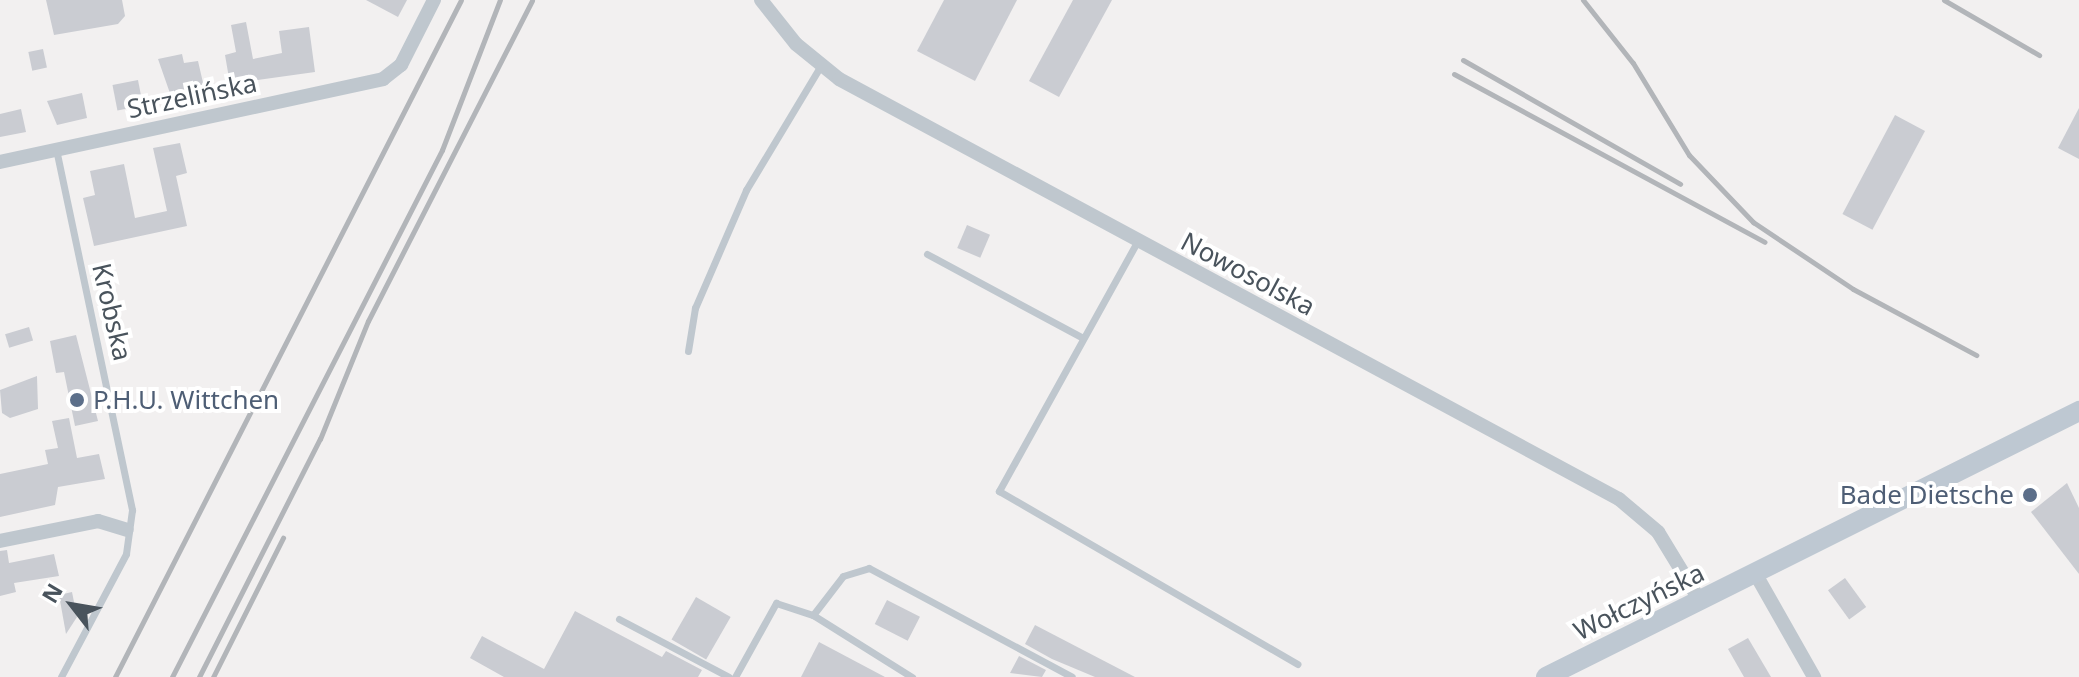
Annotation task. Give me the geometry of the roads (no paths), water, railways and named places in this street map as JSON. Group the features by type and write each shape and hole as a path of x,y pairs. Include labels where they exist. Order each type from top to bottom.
{"street":[{"name":"Strzelińska","path":"0,162 393,74 434,0"},
{"name":"Nowosolska","path":"761,0 821,65 1137,242 1619,499 1658,532 1700,601"},
{"name":"Wołczyńska","path":"1546,677 2079,411"},
{"path":"0,541 98,521 127,530"},
{"path":"1755,573 1814,677"}],"lane":[{"path":"688,351 695,308 746,190 821,65"},
{"name":"Krobska","path":"56,149 130,480 127,530 131,541 61,677"},
{"path":"1137,242 999,491 1297,664"},
{"path":"927,254 1083,338"},
{"path":"813,615 843,576 869,568 1072,677"},
{"path":"619,619 732,677 776,603 813,615 912,677"}],"railway":[{"path":"115,677 461,0"},
{"path":"172,677 442,150 500,0"},
{"path":"199,677 320,439 368,321 532,0"},
{"path":"1583,0 1633,63 1689,155 1753,222 1853,289 1976,355"},
{"path":"1944,0 2039,55"},
{"path":"1463,60 1680,184"},
{"path":"1454,74 1765,242"},
{"path":"213,677 283,538"}],"place":[{"name":"P.H.U. Wittchen","path":"77,400"},
{"name":"Bade Dietsche","path":"2030,495"}]}
